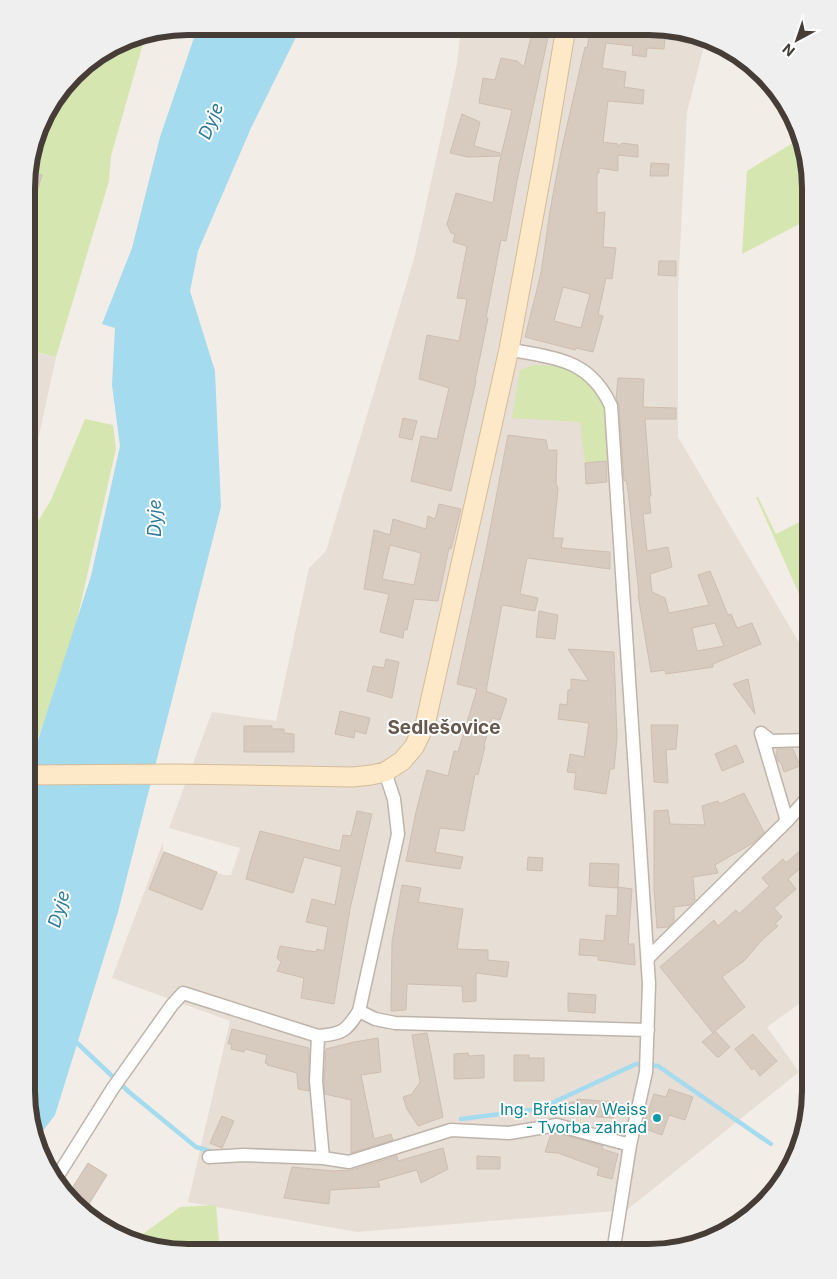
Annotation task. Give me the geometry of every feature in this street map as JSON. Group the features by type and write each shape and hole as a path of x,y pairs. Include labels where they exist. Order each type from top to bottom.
{"street":[{"path":"35,775 176,774 353,777 384,772 402,761 414,747 425,726 509,349 565,35"},
{"path":"509,349 566,362 584,371 597,382 611,406 650,984 646,1072 630,1145 614,1244"},
{"path":"787,821 761,733 772,741 802,740"},
{"path":"60,1173 116,1083 183,992 318,1036 338,1034 350,1025 359,1011 398,834 394,799 384,772"},
{"path":"648,958 787,821 802,803"},
{"path":"359,1011 374,1018 395,1023 648,1030"},
{"path":"318,1036 316,1081 323,1158"},
{"path":"209,1157 244,1155 323,1158 349,1162 451,1130 509,1133 557,1125 630,1145"}],"shaded area":[{"path":"460,35 649,35 669,36 704,46 687,112 678,289 678,437 802,648 802,1002 767,1027 799,1072 627,1210 357,1232 188,1202 230,1021 112,978 163,842 163,851 223,875 231,875 240,848 169,828 212,712 276,721 309,568 326,551 414,259 457,64"},
{"path":"35,353 56,357 35,454"}],"green space":[{"path":"143,42 111,156 109,181 56,357 35,352 35,188 36,168 40,149 56,112 73,87 103,61"},
{"path":"795,142 801,168 802,223 742,254 747,171"},
{"path":"534,365 557,366 578,373 597,390 604,407 608,462 585,463 580,422 512,418 520,370"},
{"path":"85,419 113,425 116,449 68,659 35,745 35,526 51,500"},
{"path":"756,497 758,497 776,534 802,521 802,601"},
{"path":"216,1205 219,1244 168,1243 140,1236 180,1207"}],"water":[{"name":"Dyje","path":"195,35 297,35 251,128 198,251 190,291 215,371 221,507 118,912 55,1115 41,1133 35,1101 35,749 91,576 120,446 112,385 115,328 102,324 132,248 160,137"}],"building":[{"path":"531,35 548,35 506,241 501,240 476,381 451,491 411,481 421,436 437,439 449,388 419,379 427,335 459,341 467,299 457,298 467,246 453,242 455,234 451,233 447,224 456,193 493,203 499,164 512,110 479,103 483,78 495,80 501,58 517,61 524,67"},
{"path":"589,35 665,36 664,49 647,48 646,57 632,55 633,46 606,43 602,68 626,72 624,87 644,90 643,104 608,101 603,142 618,144 618,147 622,143 638,145 638,157 618,155 618,171 599,168 599,173 597,173 597,213 605,212 603,247 616,248 612,279 606,278 598,315 603,316 593,352 576,348 575,350 525,337 541,273 561,152 585,47 587,48","holes":["563,287 590,294 581,328 554,321"]},
{"path":"462,114 480,122 474,146 500,153 500,156 468,157 450,153"},
{"path":"651,163 669,164 668,176 650,176"},
{"path":"36,173 42,175 35,199"},
{"path":"659,261 676,261 676,276 658,275"},
{"path":"618,378 644,379 643,407 676,408 676,419 645,419 651,496 649,496 651,513 643,514 647,551 668,547 672,567 650,574 652,592 665,598 669,613 709,605 698,575 710,571 728,615 731,614 737,628 752,623 761,644 713,664 713,667 666,674 665,670 651,672 638,595 628,490 626,480 624,481 619,405 616,399","holes":["715,623 724,646 697,651 692,628"]},
{"path":"403,418 417,421 412,440 399,437"},
{"path":"508,435 546,440 548,450 557,450 556,483 558,489 553,538 563,538 561,548 610,552 610,569 527,558 520,594 538,598 535,611 502,605 486,691 507,699 500,720 492,718 478,775 475,774 464,831 440,828 435,852 463,857 460,869 406,861 427,770 448,776 454,751 458,752 477,689 457,684 486,550"},
{"path":"606,461 607,482 586,484 585,463"},
{"path":"439,504 461,509 451,549 449,548 438,601 414,599 407,630 404,629 403,638 380,632 389,594 364,589 374,530 390,535 393,519 426,529 428,516 435,519","holes":["390,545 421,553 414,585 382,579"]},
{"path":"539,611 558,615 555,639 536,637"},
{"path":"568,649 614,652 617,738 614,769 610,769 606,794 574,789 576,773 567,772 570,754 584,757 589,723 558,719 560,704 567,705 568,690 571,690 571,679 589,681"},
{"path":"386,659 399,662 392,698 367,691 373,666 384,668"},
{"path":"748,679 755,714 733,684"},
{"path":"340,711 370,718 366,734 355,731 354,738 335,734"},
{"path":"651,725 678,725 676,749 666,750 668,783 654,782"},
{"path":"244,726 272,726 272,729 284,729 284,733 294,734 294,752 244,752"},
{"path":"736,745 744,762 722,771 715,754"},
{"path":"777,749 793,749 800,766 784,772 776,755"},
{"path":"744,793 764,832 763,834 753,843 715,865 718,873 693,877 695,900 690,905 674,907 674,921 668,927 657,928 654,888 654,811 668,810 670,824 705,825 702,806 718,801 719,804"},
{"path":"357,811 372,814 350,909 334,1004 301,998 304,978 277,971 281,962 277,958 280,946 316,952 317,949 324,951 328,927 306,922 312,899 335,905 342,867 304,857 293,893 246,879 251,860 260,831 340,851 343,835 351,836"},
{"path":"802,849 802,867 788,879 796,889 774,908 782,917 775,924 778,926 761,941 745,960 722,977 745,1007 715,1031 730,1047 717,1057 702,1042 713,1033 660,967 714,920 718,926 736,910 739,914 769,886 762,878 783,859 786,863"},
{"path":"164,852 217,872 202,910 149,889"},
{"path":"528,857 543,858 542,871 527,870"},
{"path":"590,863 619,864 618,888 589,886"},
{"path":"402,885 421,888 418,902 463,909 457,949 488,950 488,960 509,962 507,977 476,973 476,1001 463,1002 462,986 407,984 406,1010 391,1011 392,942"},
{"path":"618,887 632,889 628,944 634,944 635,965 598,960 598,956 579,955 580,939 604,941 606,915 617,916"},
{"path":"568,993 596,995 595,1013 568,1011"},
{"path":"232,1029 309,1048 309,1091 298,1089 297,1073 267,1065 265,1063 267,1055 245,1049 244,1052 231,1049 232,1044 228,1044"},
{"path":"427,1033 443,1117 418,1126 407,1109 403,1097 412,1094 420,1082 412,1035"},
{"path":"753,1034 777,1061 760,1076 754,1068 752,1070 735,1049"},
{"path":"378,1038 381,1072 361,1075 374,1139 391,1134 393,1140 351,1153 351,1100 325,1094 326,1049"},
{"path":"468,1053 469,1056 484,1055 484,1078 454,1079 454,1054"},
{"path":"514,1055 544,1058 544,1081 514,1081"},
{"name":"Ing. Břetislav Weiss - Tvorba zahrad","path":"669,1089 693,1097 685,1120 669,1115 662,1135 642,1128 654,1094 666,1097"},
{"path":"577,1099 615,1102 613,1118 542,1113 571,1102 577,1102"},
{"path":"222,1116 234,1121 222,1148 210,1143"},
{"path":"557,1133 603,1146 602,1149 618,1154 612,1179 597,1175 599,1168 558,1153 545,1152 551,1134"},
{"path":"443,1148 448,1169 421,1183 417,1170 378,1181 380,1187 330,1190 329,1204 284,1198 292,1167 333,1171 352,1170 397,1156 398,1161"},
{"path":"477,1156 500,1157 500,1169 477,1169"},
{"path":"88,1163 107,1175 88,1206 71,1189"}],"waterway":[{"path":"74,1040 129,1092 196,1147 212,1152"},
{"path":"461,1119 539,1109 636,1064 658,1066 771,1144"}],"place":[{"name":"Ing. Břetislav Weiss - Tvorba zahrad","path":"657,1118"}],"district":[{"name":"Sedlešovice","path":"444,727"}]}
